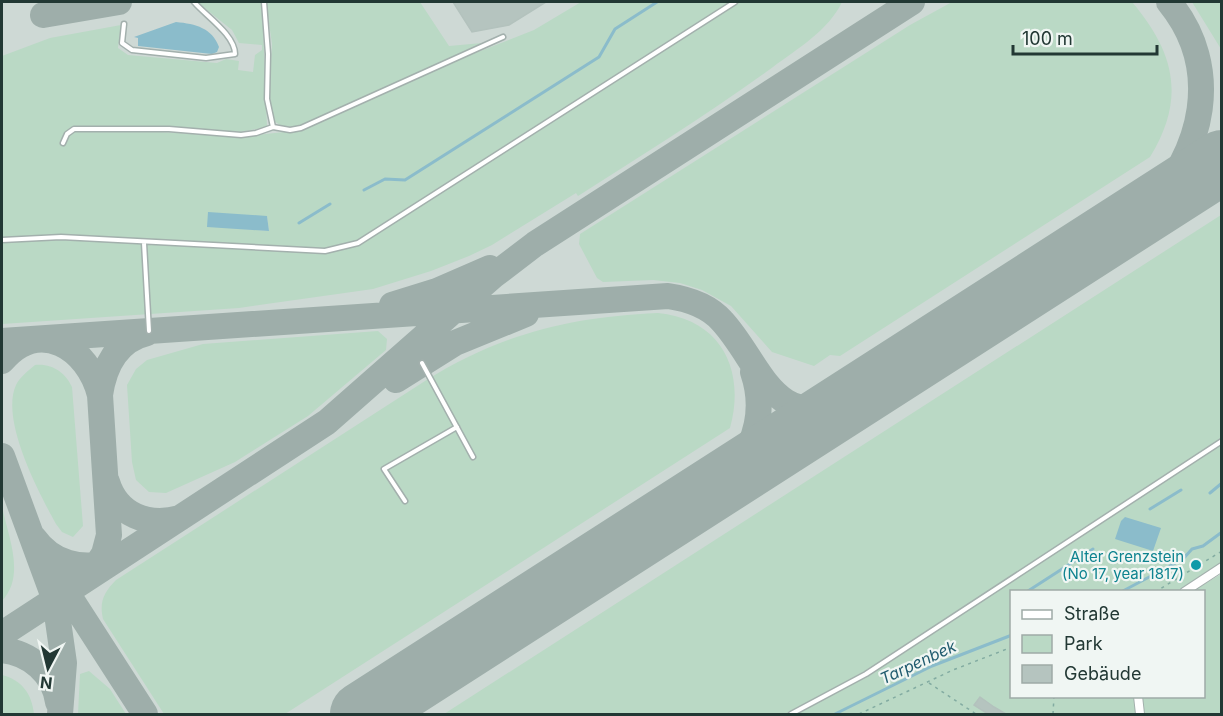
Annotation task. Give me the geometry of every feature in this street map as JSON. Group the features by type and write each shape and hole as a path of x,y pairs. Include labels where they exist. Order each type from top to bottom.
{"street":[{"path":"1186,590 1221,567"},
{"path":"1138,698 1140,714"}],"lane":[{"path":"124,24 122,43 132,50 206,58 234,54 235,48 224,32 194,2"},
{"path":"264,2 268,54 267,99 273,127"},
{"path":"2,240 61,237 325,251 358,243 735,2"},
{"path":"63,143 67,134 74,129 170,129 241,135 273,127 290,130 301,128 503,37"},
{"path":"144,243 149,331"},
{"path":"422,363 473,457"},
{"path":"405,501 384,469 457,427"},
{"path":"791,714 866,674 1221,441"}],"path":[{"path":"1157,590 1221,551"},
{"path":"859,714 1010,647"},
{"path":"928,682 976,714"},
{"path":"1053,714 1054,698"}],"shaded area":[{"path":"2,2 1221,2 1221,505 1162,554 1020,590 1010,590 1010,593 802,714 2,714"}],"green space":[{"path":"197,2 262,2 267,127 240,132 130,127 130,130 239,137 303,130 424,73 534,30 581,2 842,2 829,21 812,38 677,133 578,196 576,193 492,245 431,271 373,289 239,308 2,324 2,56 50,38 121,25 118,48 128,55 217,63 226,59 239,61 238,70 253,72 255,55 262,50 262,45 239,43 232,30","holes":["267,216 269,231 207,226"]},
{"path":"266,2 420,2 449,46 482,43 300,126 283,127 274,121 269,98 272,44"},
{"path":"952,2 1132,2 1158,39 1171,76 1168,115 1150,157 840,356 830,355 814,366 772,352 731,306 702,290 680,283 653,280 603,282 597,278 579,244 580,234 910,25"},
{"path":"1192,2 1221,2 1221,49"},
{"path":"1221,215 1221,563 1179,590 1010,590 1010,698 1205,698 1205,590 1195,590 1221,574 1221,714 444,714"},
{"path":"658,313 680,317 698,325 713,337 724,351 731,368 734,386 734,407 730,428 285,714 164,714 103,619 104,598 116,580 425,381 481,351 508,340 565,324"},
{"path":"378,331 387,339 386,350 308,416 235,462 166,493 149,492 136,480 132,462 127,385 136,369 147,360 203,344"},
{"path":"35,365 53,367 66,377 72,387 83,526 73,537 62,532 56,524 32,476 17,436 12,400 16,385"},
{"path":"2,506 11,543 14,568 9,591 2,601"},
{"path":"89,671 110,689 126,714 78,714 80,674"},
{"path":"2,675 15,680 25,689 31,700 34,714 2,714"}],"water":[{"path":"176,22 190,24 208,31 219,47 217,52 212,54 138,46 138,38 134,37"},
{"path":"208,212 267,216 269,231 207,227"},
{"path":"1125,517 1161,528 1153,551 1115,539 1121,521"}],"building":[{"path":"453,2 546,2 509,25 472,32"},
{"path":"980,697 1006,714 988,714 974,705"}],"waterway":[{"path":"364,190 385,179 405,180 599,57 615,29 657,2"},
{"path":"299,223 330,204"},
{"path":"1210,493 1222,483"},
{"path":"1150,509 1181,490"},
{"name":"Tarpenbek","path":"1125,590 1183,559 1192,549 1203,546 1222,532"},
{"path":"1030,590 1093,549"},
{"name":"Tarpenbek","path":"835,714 932,666 1010,636"}],"taxiway":[{"path":"43,15 119,2"},
{"path":"2,634 327,422 493,276 535,244 912,2"},
{"path":"1147,210 1167,187 1182,163 1193,137 1200,109 1201,82 1196,54 1186,28 1169,2"},
{"path":"392,305 437,291 490,268"},
{"path":"2,341 668,296 697,304 716,315 736,338 771,389 786,401 803,408 824,408 851,400"},
{"path":"396,380 455,343 526,314"},
{"path":"100,395 105,374 120,348 147,333"},
{"path":"2,361 16,348 31,341 46,340 60,343 73,352 85,363 94,378 100,395 109,535 104,554 90,575"},
{"path":"726,481 744,457 755,430 759,402 753,372"},
{"path":"2,456 55,600 64,663 60,714"},
{"path":"107,482 118,503 135,516 156,521 180,518"},
{"path":"34,538 49,554 68,563 88,566 110,562"},
{"path":"58,579 145,714"},
{"path":"2,650 22,655 39,666 51,682 58,702"}],"runway":[{"path":"362,714 1222,162"}],"place":[{"name":"Alter Grenzstein (No 17, year 1817)","path":"1196,565"}]}
